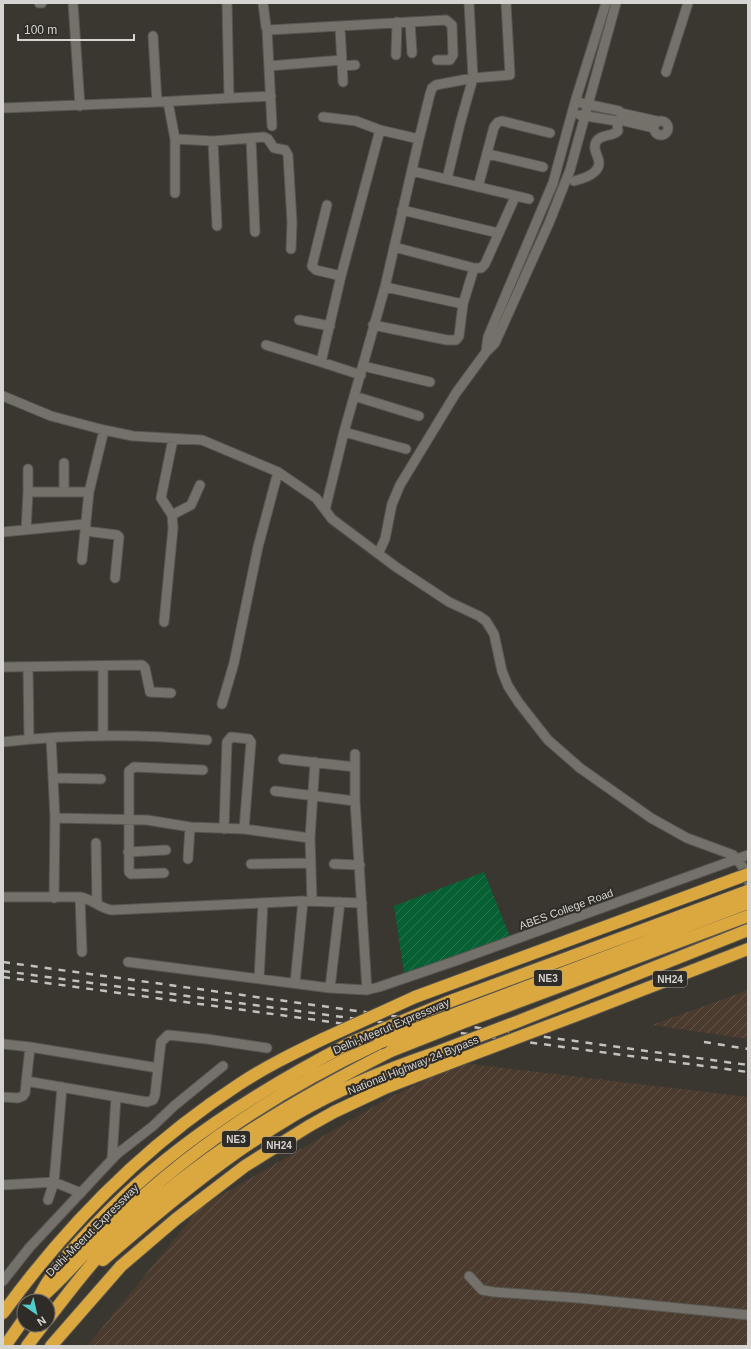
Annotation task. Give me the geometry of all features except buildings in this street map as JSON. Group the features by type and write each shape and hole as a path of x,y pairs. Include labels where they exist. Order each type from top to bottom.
{"highway":[{"path":"3,1313 66,1233 141,1161 174,1132 216,1100 262,1070 323,1039 415,997 746,887"},
{"path":"41,1293 49,1279 73,1248 144,1177 192,1138 237,1107 287,1076 350,1043 448,1002 746,887"},
{"name":"Delhi-Meerut Expressway","path":"46,1293 94,1258 171,1188 227,1146 274,1114 330,1082 463,1016 746,887"},
{"name":"Delhi-Meerut Expressway","path":"94,1258 116,1221 147,1193 222,1132 331,1066 379,1043 463,1016 748,916"},
{"path":"56,1309 94,1258 268,1131 297,1114 352,1085 514,1023 748,930"},
{"name":"National Highway 24 Bypass","path":"51,1346 121,1266 212,1190 245,1166 309,1126 385,1088 748,949"},
{"path":"5,1346 16,1330"},
{"path":"27,1346 37,1333"}],"street":[{"path":"73,3 80,106"},
{"path":"228,3 228,98"},
{"path":"263,3 267,29 272,126"},
{"path":"447,179 473,78 469,3"},
{"path":"325,510 344,432 385,288 402,210 432,88 436,85 473,78 510,75 506,3"},
{"path":"486,352 488,337 553,183 575,102 606,3"},
{"path":"379,552 385,539 392,504 400,485 456,393 486,352 496,343 549,223 570,170 616,3"},
{"path":"666,72 687,4"},
{"path":"267,29 340,27 397,22 446,20 450,23 453,57 450,60 437,60"},
{"path":"396,55 397,22"},
{"path":"410,22 412,53"},
{"path":"340,27 343,82"},
{"path":"153,36 157,102"},
{"path":"269,66 342,63 355,65"},
{"path":"3,108 80,106 271,96"},
{"path":"168,102 175,139 175,193"},
{"path":"575,102 587,104 619,118"},
{"path":"572,113 619,118 656,125"},
{"path":"323,117 356,121 380,130 419,138"},
{"path":"574,181 589,176 598,168 599,163 594,149 595,144 602,136 614,135 618,131 619,118"},
{"path":"478,187 494,127 498,122 502,121 550,133"},
{"path":"321,362 341,276 380,130"},
{"path":"175,139 213,141 266,138 273,147 285,150 287,152 292,222 291,249"},
{"path":"251,139 255,232"},
{"path":"213,141 217,226"},
{"path":"488,154 543,167"},
{"path":"412,171 529,199"},
{"path":"394,247 474,268 481,268 485,264 515,196"},
{"path":"327,206 312,266 316,270 341,276"},
{"path":"402,210 498,233"},
{"path":"374,325 452,341 459,336 463,304 474,268"},
{"path":"385,288 463,304"},
{"path":"300,320 330,326"},
{"path":"266,346 321,362 362,371 430,382"},
{"path":"3,396 51,416 104,430 133,436 202,440 278,472 309,492 332,519 379,552 412,578 449,602 479,616 486,622 494,634 506,681 519,703 548,740 580,768 651,818 687,838 727,853 738,859 746,887"},
{"path":"354,396 419,416"},
{"path":"82,560 90,492 104,430"},
{"path":"344,432 406,449"},
{"path":"164,622 173,528 172,515 163,503 161,492 172,439"},
{"path":"64,463 64,491"},
{"path":"26,530 28,469"},
{"path":"222,704 234,663 258,547 278,472"},
{"path":"172,515 191,505 200,485"},
{"path":"28,492 90,492"},
{"path":"3,532 86,528 117,535 119,537 115,578"},
{"path":"3,668 144,665 149,690 153,693 171,693"},
{"path":"103,736 104,666"},
{"path":"28,667 29,739"},
{"path":"3,742 29,739 103,736 163,736 207,740"},
{"path":"224,829 227,742 231,737 249,739 251,742 244,829"},
{"path":"51,738 55,818 54,898"},
{"path":"355,754 355,801 367,990"},
{"path":"283,759 355,767"},
{"path":"312,901 310,838 314,762"},
{"path":"164,873 130,873 128,870 130,819 129,773 132,768 203,770"},
{"path":"53,778 101,779"},
{"path":"275,791 355,801"},
{"path":"55,818 130,819 190,827 244,829 310,838"},
{"path":"188,859 190,827"},
{"path":"96,843 97,903"},
{"path":"128,852 166,850"},
{"name":"ABES College Road","path":"128,962 330,988 367,990 458,960 748,855"},
{"path":"252,864 311,863"},
{"path":"334,864 360,865"},
{"path":"3,897 80,897 97,903 102,908 112,910 303,901 362,903"},
{"path":"80,897 82,952"},
{"path":"295,983 303,901"},
{"path":"330,988 340,902"},
{"path":"259,979 264,903"},
{"path":"26,1081 147,1102 152,1100 155,1095 161,1042 168,1035 206,1038 267,1048"},
{"path":"3,1044 158,1068"},
{"path":"3,1097 18,1098 23,1096 30,1047"},
{"path":"3,1281 29,1248 112,1159 223,1066"},
{"path":"48,1200 54,1182 62,1087"},
{"path":"112,1159 116,1097"},
{"path":"3,1185 54,1182 81,1193"},
{"path":"469,1276 478,1287 487,1291 578,1298 748,1316"}],"shaded area":[{"path":"748,990 748,1039 652,1025"},
{"path":"461,1063 748,1097 748,1346 87,1346 201,1207 392,1096"}],"green space":[{"path":"484,872 510,937 404,973 394,906"}],"railway":[{"path":"3,962 748,1065"},
{"path":"3,971 748,1072"},
{"path":"3,977 360,1026"},
{"path":"704,1042 748,1049"}]}
